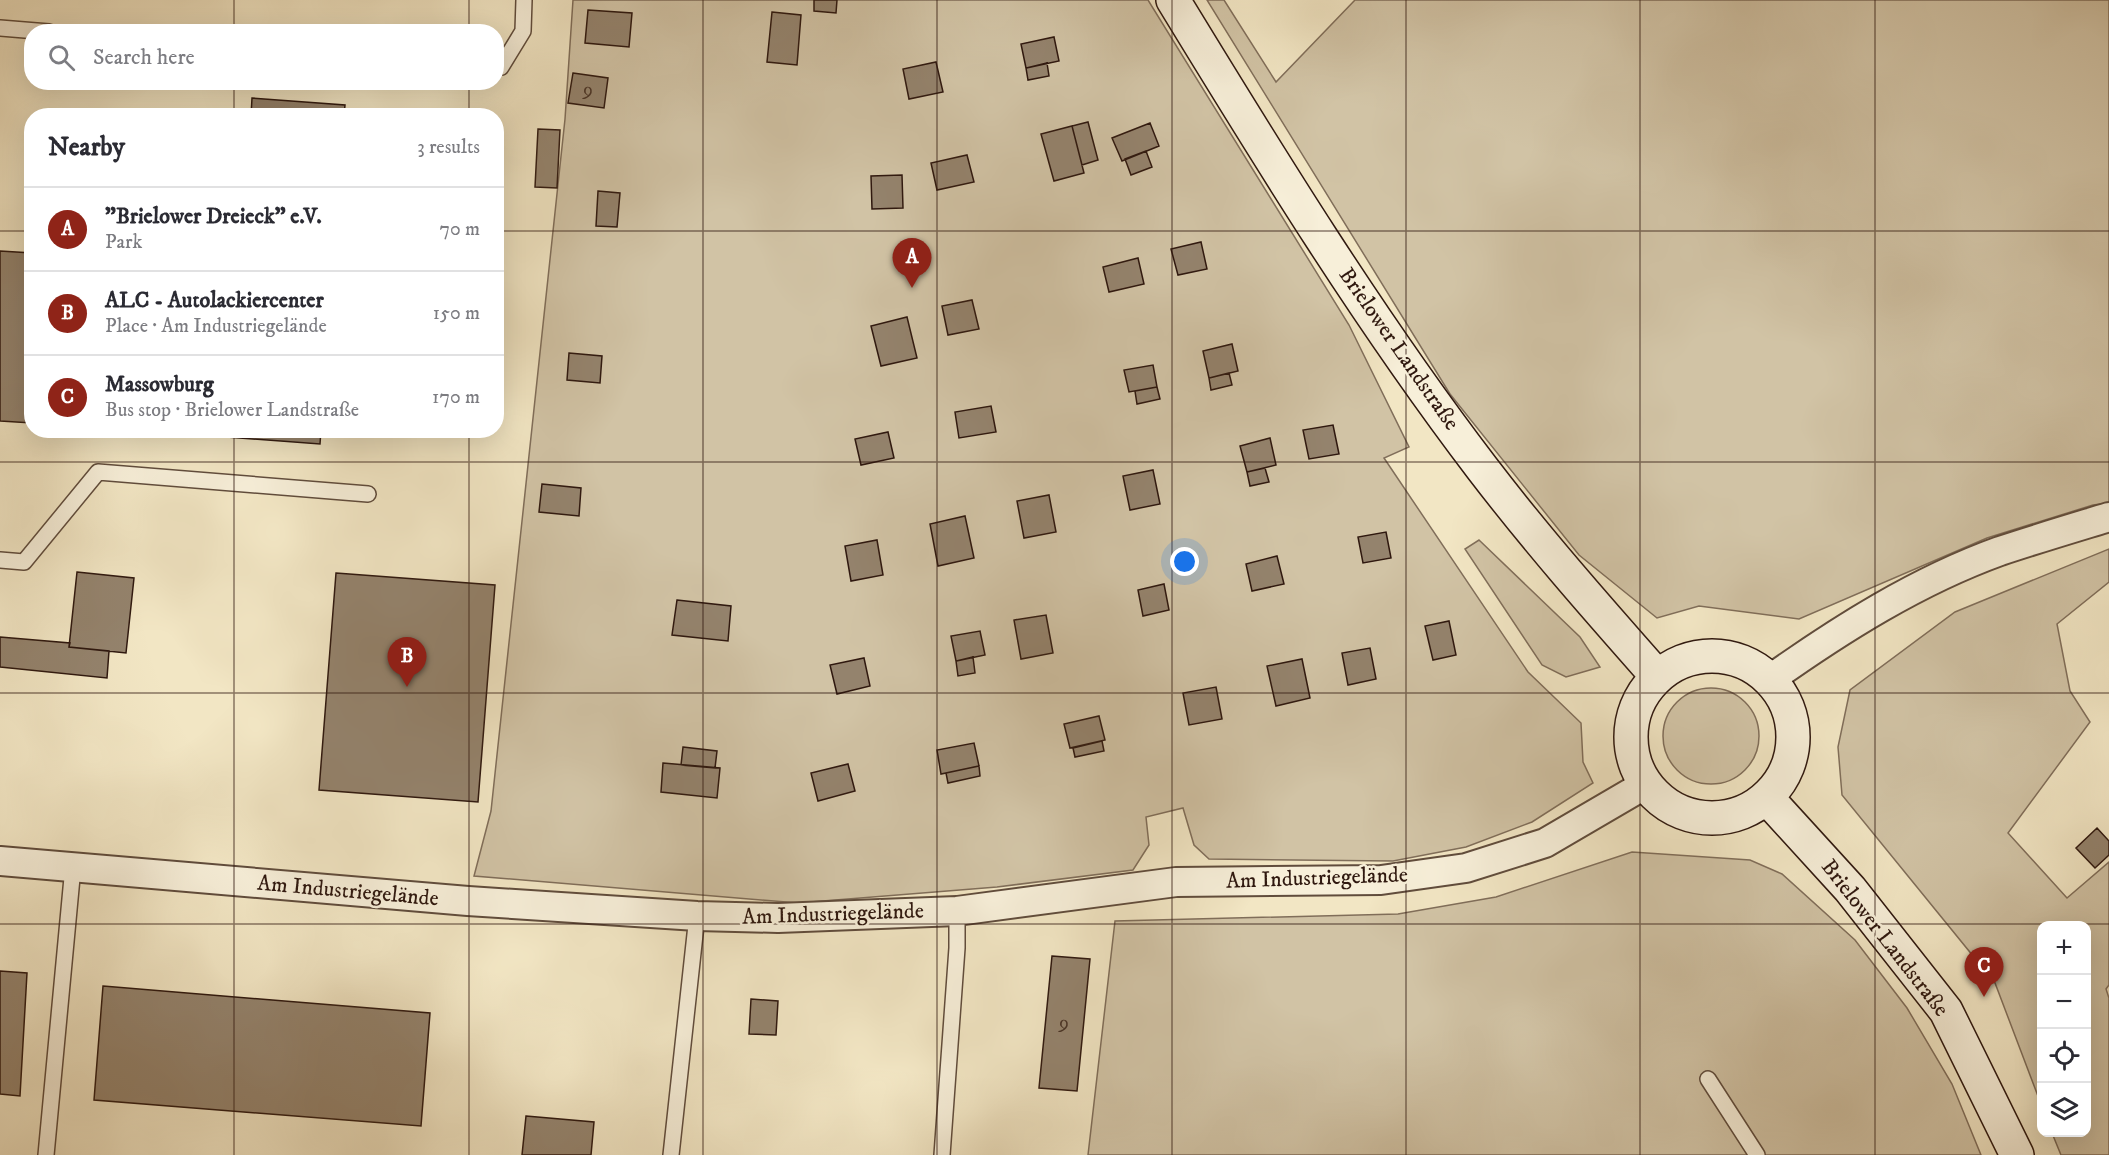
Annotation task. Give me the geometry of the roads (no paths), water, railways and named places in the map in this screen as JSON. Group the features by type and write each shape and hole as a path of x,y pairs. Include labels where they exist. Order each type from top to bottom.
{"main road":[{"name":"Brielower Landstraße","path":"1173,0 1260,143 1413,374 1482,468 1546,549 1657,676"},
{"path":"1725,656 1743,661 1769,680 1782,693 1791,714 1794,737 1787,770 1767,798 1748,810 1728,817 1704,818 1680,812 1664,802 1646,784 1635,763 1630,740 1633,716 1642,694 1657,676 1686,659 1725,656"},
{"name":"Brielower Landstraße","path":"1767,798 1850,889 1946,1011 2018,1155"}],"street":[{"path":"1769,680 1837,632 1924,585 1999,552 2109,517"},
{"name":"Am Industriegelände","path":"0,861 457,900 697,916 778,918 957,911 1176,882 1381,880 1466,868 1545,843 1646,784"}],"lane":[{"path":"504,62 523,31 524,0"},
{"path":"0,28 24,30"},
{"path":"0,560 24,562 98,472 368,494"},
{"path":"46,1155 73,867"},
{"path":"942,1155 957,948 957,911"},
{"path":"671,1155 697,916"},
{"path":"1708,1079 1757,1155"}],"place":[{"name":"\"Brielower Dreieck\" e.V.","path":"912,288"},
{"name":"ALC - Autolackiercenter","path":"407,687"},
{"name":"Massowburg","path":"1984,997"}]}
